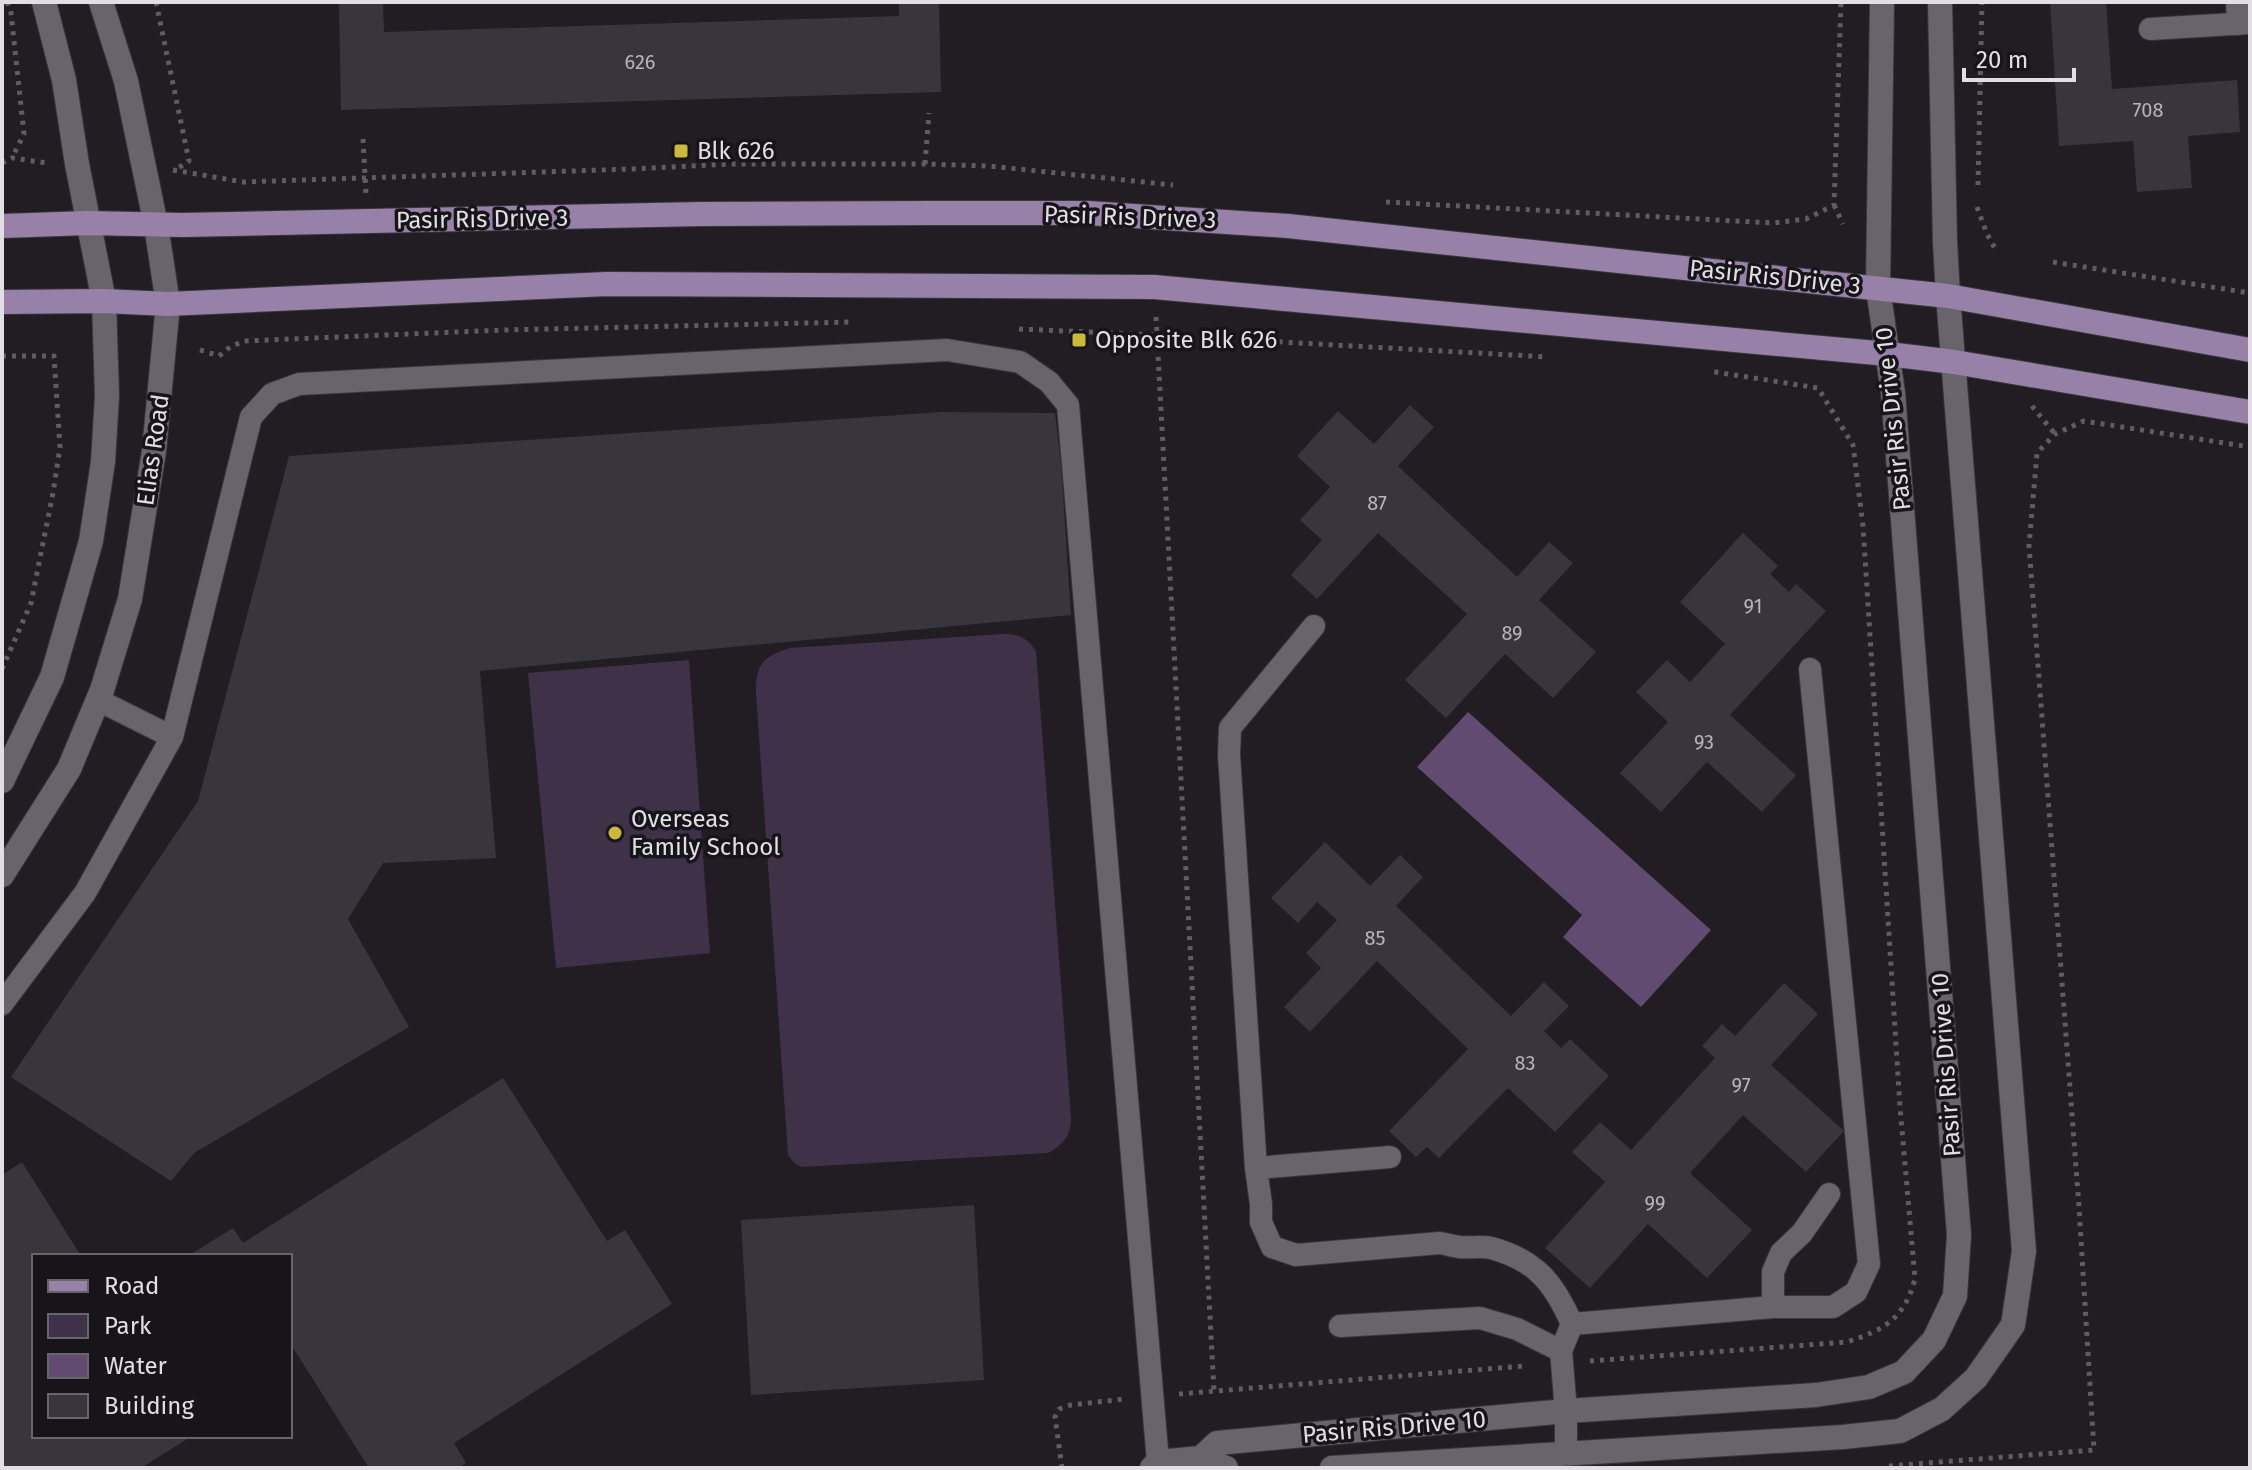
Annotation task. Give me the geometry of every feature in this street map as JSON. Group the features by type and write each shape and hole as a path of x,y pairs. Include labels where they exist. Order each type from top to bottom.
{"main road":[{"name":"Pasir Ris Drive 3","path":"2,226 728,214 1088,213 1288,226 1948,296 2250,350"},
{"path":"2,302 168,304 607,284 1154,287 1888,354 1954,362 2250,412"}],"street":[{"name":"Elias Road","path":"2,781 52,677 91,541 103,462 107,396 104,301 64,80 44,2"},
{"name":"Elias Road","path":"2,875 69,769 98,700 130,599 154,451 168,304 156,225 126,81 101,2"},
{"name":"Pasir Ris Drive 10","path":"1201,1458 1217,1443 1566,1411 1816,1395 1869,1387 1904,1372 1934,1340 1955,1296 1959,1235 1896,425 1878,288 1882,2"},
{"name":"Pasir Ris Drive 10","path":"1332,1468 1900,1431 1942,1409 1976,1378 2013,1325 2024,1251 1948,296 1940,2"},
{"path":"1155,1465 1201,1458 1226,1468"}],"lane":[{"path":"2150,29 2242,16"},
{"path":"2,1004 85,893 172,737 251,417 272,394 299,384 947,350 1020,362 1049,382 1068,405 1152,1396 1155,1465"},
{"path":"1314,626 1230,728 1229,755 1261,1222 1272,1247 1296,1255 1440,1243 1459,1247 1488,1247 1519,1258 1546,1278 1572,1324 1561,1357 1566,1454"},
{"path":"1572,1324 1773,1307 1833,1307 1856,1292 1869,1264 1810,669"},
{"path":"98,700 172,737"},
{"path":"1256,1168 1390,1157"},
{"path":"1773,1307 1773,1272 1781,1253 1802,1233 1829,1194"},
{"path":"1340,1326 1480,1318 1517,1329 1561,1357"}],"path":[{"path":"2,163 12,158 24,134 11,13 7,2"},
{"path":"156,2 189,161 174,170 243,182 732,164 925,164 989,166 1183,186"},
{"path":"1841,2 1834,205 1843,224"},
{"path":"1977,191 1982,2"},
{"path":"925,164 929,113"},
{"path":"363,139 365,177"},
{"path":"12,158 34,163"},
{"path":"1371,202 1773,223 1806,219 1834,205"},
{"path":"1977,207 1997,252"},
{"path":"2053,262 2250,293"},
{"path":"1154,287 1214,1391"},
{"path":"200,350 219,356"},
{"path":"2,356 54,356 60,447 31,603 2,669"},
{"path":"1062,1468 1055,1417 1059,1409 1071,1405 1561,1357 1847,1342 1874,1333 1909,1301 1915,1279 1900,1107 1863,526 1853,445 1818,388"},
{"path":"2031,405 2055,434"},
{"path":"1881,1467 2094,1450 2079,1207 2029,546 2037,453 2055,434 2084,421 2250,447"}],"green space":[{"path":"1003,634 1022,637 1036,651 1071,1118 1068,1135 1048,1153 802,1167 788,1155 756,693 759,668 774,654 790,648"},
{"path":"689,660 710,953 556,968 528,673"}],"water":[{"path":"1468,712 1711,930 1641,1007 1563,937 1582,915 1417,767"}],"building":[{"path":"383,2 384,32 899,16 899,2 939,2 941,92 341,110 339,4"},
{"path":"2050,2 2106,2 2112,89 2237,80 2240,132 2188,136 2192,188 2137,192 2133,141 2059,146"},
{"path":"1410,405 1434,427 1398,466 1517,577 1549,542 1573,563 1539,600 1596,652 1553,698 1505,654 1446,718 1405,680 1467,614 1378,533 1317,599 1291,575 1322,540 1300,520 1330,487 1297,456 1338,411 1374,444"},
{"path":"942,412 1055,413 1071,615 480,671 496,858 383,863 348,919 409,1027 194,1153 171,1181 11,1077 198,801 289,456"},
{"path":"1743,533 1778,566 1770,574 1789,592 1796,584 1826,611 1730,715 1796,775 1762,812 1707,762 1661,812 1620,773 1668,722 1636,692 1667,660 1690,682 1725,644 1680,602"},
{"path":"1325,842 1370,886 1400,855 1423,877 1396,906 1511,1016 1544,982 1569,1006 1544,1031 1561,1048 1570,1039 1609,1076 1555,1132 1508,1088 1439,1158 1427,1147 1416,1157 1389,1131 1468,1049 1377,961 1310,1032 1284,1007 1321,968 1306,953 1337,920 1317,902 1298,923 1271,898"},
{"path":"1784,983 1818,1014 1771,1065 1844,1131 1806,1172 1743,1115 1690,1173 1752,1230 1707,1278 1648,1224 1590,1288 1545,1248 1605,1182 1572,1152 1600,1122 1631,1150 1715,1058 1702,1046 1722,1024 1735,1036"},
{"path":"503,1078 607,1241 625,1230 672,1304 454,1443 466,1463 458,1468 369,1468 292,1346 292,1254 191,1254 233,1228 243,1243"},
{"path":"22,1162 80,1254 32,1254 32,1438 189,1438 141,1468 2,1468 2,1175"},
{"path":"974,1205 984,1380 751,1395 741,1220"}],"place":[{"name":"Blk 626","path":"681,151"},
{"name":"Opposite Blk 626","path":"1079,340"},
{"name":"Overseas Family School","path":"615,833"}]}
